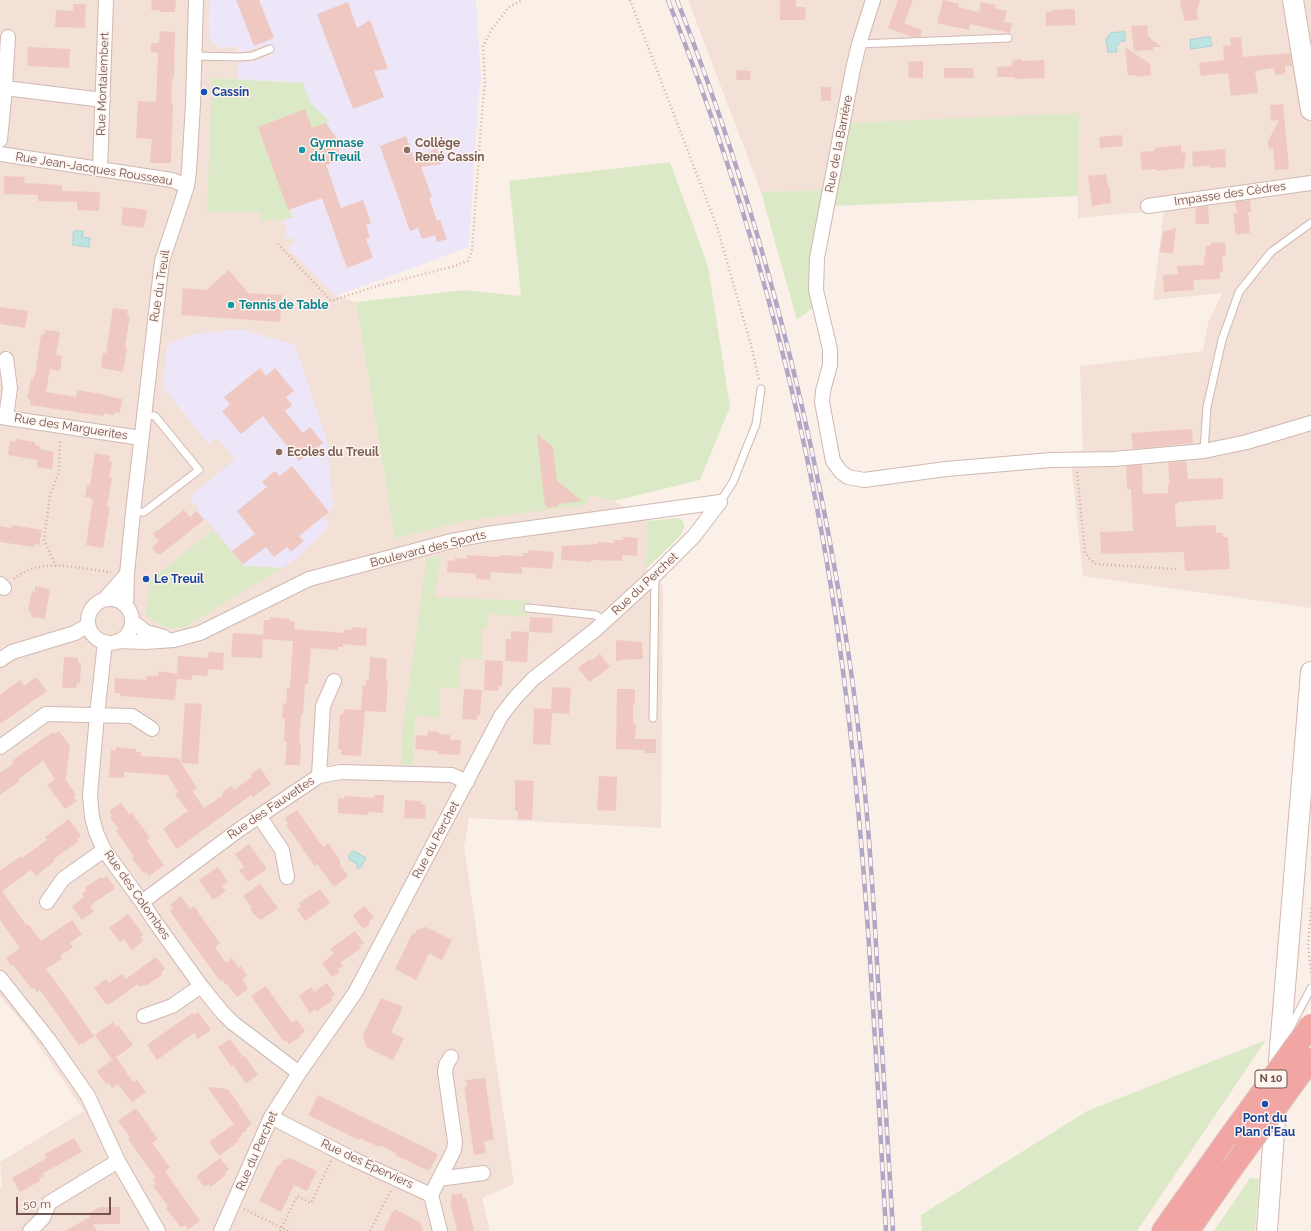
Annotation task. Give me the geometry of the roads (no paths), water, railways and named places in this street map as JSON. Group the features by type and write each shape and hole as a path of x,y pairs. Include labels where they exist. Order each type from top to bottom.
{"highway":[{"name":"N 10","path":"1164,1231 1311,1025"},
{"name":"N 10","path":"1188,1231 1311,1059"}],"main road":[{"path":"1293,0 1311,110"},
{"path":"1267,1231 1280,1048 1311,672"}],"street":[{"name":"Rue Montalembert","path":"100,169 106,0"},
{"name":"Rue du Treuil","path":"126,606 127,574 133,512 162,261 187,186 193,104 196,0"},
{"name":"Rue de la Barrière","path":"873,0 859,44 817,258 816,290 830,349 830,365 823,391 822,402 833,461 841,472 848,477 864,480 946,469 1051,460 1143,457 1204,451 1247,442 1311,424"},
{"path":"0,140 8,37"},
{"path":"5,88 103,100"},
{"name":"Rue Jean-Jacques Rousseau","path":"0,154 172,180 187,186"},
{"name":"Impasse des Cèdres","path":"1148,206 1311,183"},
{"path":"3,417 10,388 6,359"},
{"name":"Rue des Marguerites","path":"3,417 142,438"},
{"name":"Rue du Perchet","path":"222,1231 271,1117 299,1073 355,992 501,716 533,679 604,622 655,575 694,536 720,502"},
{"name":"Boulevard des Sports","path":"112,642 174,640 200,634 309,579 451,541 487,534 720,502"},
{"path":"104,600 114,599 118,601 126,606 131,614 132,621 128,633 124,638 112,642 94,636 88,625 88,618 93,607 104,600 127,574"},
{"name":"Boulevard des Sports","path":"132,621 146,632 174,640"},
{"path":"0,660 12,652 75,633 88,625"},
{"name":"Rue des Colombes","path":"112,642 97,715 90,795 92,817 96,832 104,850 201,986 222,1012 233,1023 299,1073"},
{"path":"320,776 323,706 334,681"},
{"path":"0,747 46,714 132,716 152,729"},
{"name":"Rue des Fauvettes","path":"142,902 259,816 309,781 320,776 341,772 452,776 467,782"},
{"path":"259,816 282,850 287,876"},
{"path":"47,902 63,880 104,850"},
{"path":"0,978 49,1040 88,1096 118,1161 158,1231"},
{"path":"144,1016 172,1006 201,986"},
{"path":"440,1231 431,1195 454,1150 455,1142 445,1072 446,1065 452,1057"},
{"name":"Rue des Éperviers","path":"271,1117 431,1195"},
{"path":"30,1231 45,1225 49,1203 118,1161"},
{"path":"439,1179 484,1173"}],"lane":[{"path":"859,44 1008,38"},
{"path":"195,56 252,56 270,49"},
{"path":"1204,451 1207,407 1222,340 1239,292 1271,252 1311,223"},
{"path":"720,502 733,482 756,424 760,389"},
{"path":"133,512 144,512 199,470 155,416 144,415"},
{"path":"653,718 655,575"},
{"path":"528,608 596,615 604,622"},
{"path":"1280,1048 1311,988"}],"water":[{"path":"1125,32 1125,41 1121,41 1116,47 1117,52 1108,52 1106,39 1111,33"},
{"path":"1210,37 1212,46 1191,49 1190,40"},
{"path":"74,231 83,231 82,237 90,238 89,247 73,245"},
{"path":"354,851 366,858 360,868 357,868 357,864 349,859 349,855"}],"railway":[{"path":"668,0 699,81 753,246 797,414 831,585 851,741 864,881 886,1231"},
{"path":"677,0 735,162 783,327 803,411 837,579 856,706 868,831 893,1231"}],"place":[{"name":"Cassin","path":"204,92"},
{"name":"Gymnase du Treuil","path":"302,150"},
{"name":"Collège René Cassin","path":"407,150"},
{"name":"Tennis de Table","path":"231,305"},
{"name":"Ecoles du Treuil","path":"279,452"},
{"name":"Le Treuil","path":"146,579"},
{"name":"Pont du Plan d'Eau","path":"1265,1104"}]}
